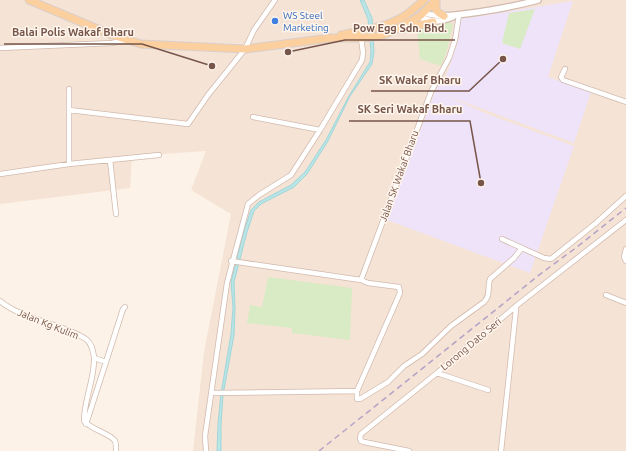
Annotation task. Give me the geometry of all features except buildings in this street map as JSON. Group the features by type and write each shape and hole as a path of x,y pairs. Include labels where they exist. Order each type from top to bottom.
{"main road":[{"path":"28,0 126,40 156,45 245,49 331,38 377,27 405,16 425,0"},
{"path":"421,13 425,0"},
{"path":"393,31 421,13 436,0"},
{"path":"436,0 436,10 444,16"},
{"path":"405,16 421,13"},
{"path":"331,38 361,38 380,36 393,31 433,22"}],"street":[{"path":"69,110 188,124 208,95 245,49 254,30 275,0"},
{"path":"421,13 434,16 458,15 538,0"},
{"path":"421,13 423,19 433,22 445,20 458,15"},
{"name":"Jalan SK Wakaf Bharu","path":"361,280 431,92 449,58 454,40 458,15"},
{"path":"206,451 205,436 226,283 248,204 259,195 291,175 362,60 363,53 361,38"},
{"path":"0,48 112,43 126,40"},
{"path":"565,69 561,77 563,80 626,102"},
{"path":"69,89 69,164"},
{"path":"253,117 320,130"},
{"path":"0,174 69,164 159,155"},
{"path":"110,160 116,214"},
{"path":"502,239 544,258 551,259 596,223 626,196"},
{"name":"Lorong Dato Seri","path":"408,451 361,441 361,434 437,373 516,306 626,220"},
{"path":"233,261 399,287 400,294 357,391 357,399 360,399 388,382 404,366 422,354 451,326 484,302 488,298 488,284 490,279 522,248"},
{"path":"626,249 624,257 626,261"},
{"path":"606,295 626,303"},
{"name":"Jalan Kg Kulim","path":"0,301 8,307 75,333 88,340 92,348 94,358 93,372 84,413 84,421 86,424"},
{"path":"501,451 516,306"},
{"path":"116,451 114,441 110,436 86,424 123,309 125,307"},
{"path":"94,358 106,362"},
{"path":"437,373 488,390"},
{"path":"211,393 357,391"}],"shaded area":[{"path":"0,0 626,0 626,451 193,451 204,352 231,214 191,190 206,151 132,156 130,188 0,204"},
{"path":"573,1 548,77 591,92 574,143 445,95 485,113 574,146 530,273 387,220 435,91 446,76 458,41 461,19"}],"green space":[{"path":"535,9 520,49 502,43 509,13"},
{"path":"450,22 453,25 446,54 441,66 420,59 417,29"},
{"path":"268,277 352,288 350,340 292,333 292,328 247,323 250,305 262,307"}],"water":[{"path":"360,0 364,0 372,18 374,52 372,64 350,96 328,141 307,174 294,187 261,204 254,211 247,232 234,282 234,335 223,395 221,451 217,451 221,394 231,334 233,307 231,282 244,231 251,210 259,202 291,185 305,172 326,140 349,96 370,62 371,52 368,19"}],"railway":[{"path":"319,451 543,272 626,208"}],"place":[{"name":"WS Steel Marketing","path":"275,21"},
{"name":"Pow Egg Sdn. Bhd.","path":"288,52"},
{"name":"SK Wakaf Bharu","path":"503,59"},
{"name":"Balai Polis Wakaf Bharu","path":"212,66"},
{"name":"SK Seri Wakaf Bharu","path":"481,183"}]}
